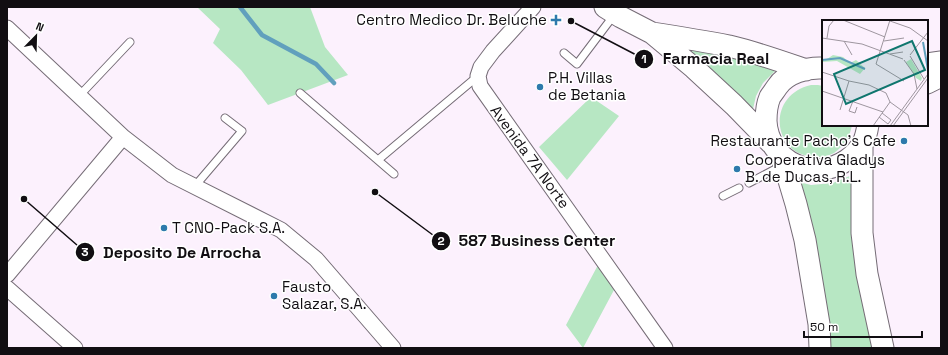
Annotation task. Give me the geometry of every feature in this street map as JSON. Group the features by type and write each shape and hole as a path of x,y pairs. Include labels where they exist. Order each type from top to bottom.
{"street":[{"path":"478,76 481,67 493,51 533,7"},
{"path":"610,10 652,33 694,68 734,105 779,155 795,165 810,170 825,170 840,165 852,156 868,133"},
{"path":"7,28 123,137 172,175 281,230 316,258 393,348"},
{"path":"652,33 730,47 814,69"},
{"path":"928,64 941,62"},
{"path":"814,69 791,74 779,84 770,97 766,112 766,128 779,155 796,204 805,240 819,324 820,348"},
{"name":"Avenida 7A Norte","path":"478,76 480,86 665,348"},
{"path":"928,82 941,76"},
{"path":"868,133 862,233 867,274 883,348"},
{"path":"7,275 123,137"},
{"path":"7,288 74,348"}],"lane":[{"path":"564,53 577,64 610,10"},
{"path":"79,96 130,42"},
{"path":"378,160 478,76"},
{"path":"300,93 394,174"},
{"path":"195,186 242,131 225,118"},
{"path":"749,183 779,155"},
{"path":"723,196 738,188"}],"green space":[{"path":"197,7 310,7 325,47 348,75 268,105 241,70 213,43 220,29"},
{"path":"691,47 774,66 775,71 763,83 756,96 753,109 688,52"},
{"path":"811,85 822,86 822,126 852,126 846,141 834,153 827,156 813,157 799,153 789,145 782,135 780,123 781,111 787,100 797,91"},
{"path":"591,97 619,116 567,180 539,147"},
{"path":"852,175 875,348 823,348 799,182 811,185 833,183"},
{"path":"598,265 614,290 583,348 566,325"}],"waterway":[{"path":"240,7 262,35 316,64 334,83"}],"place":[{"name":"Centro Medico Dr. Beluche","path":"556,20"},
{"name":"Farmacia Real","path":"571,21"},
{"name":"P.H. Villas de Betania","path":"540,87"},
{"name":"Restaurante Pacho's Cafe","path":"904,141"},
{"name":"Cooperativa Gladys B. de Ducas, R.L.","path":"737,169"},
{"name":"587 Business Center","path":"375,192"},
{"name":"Deposito De Arrocha","path":"24,199"},
{"name":"T CNO-Pack S.A.","path":"164,228"},
{"name":"Fausto Salazar, S.A.","path":"274,296"}]}
